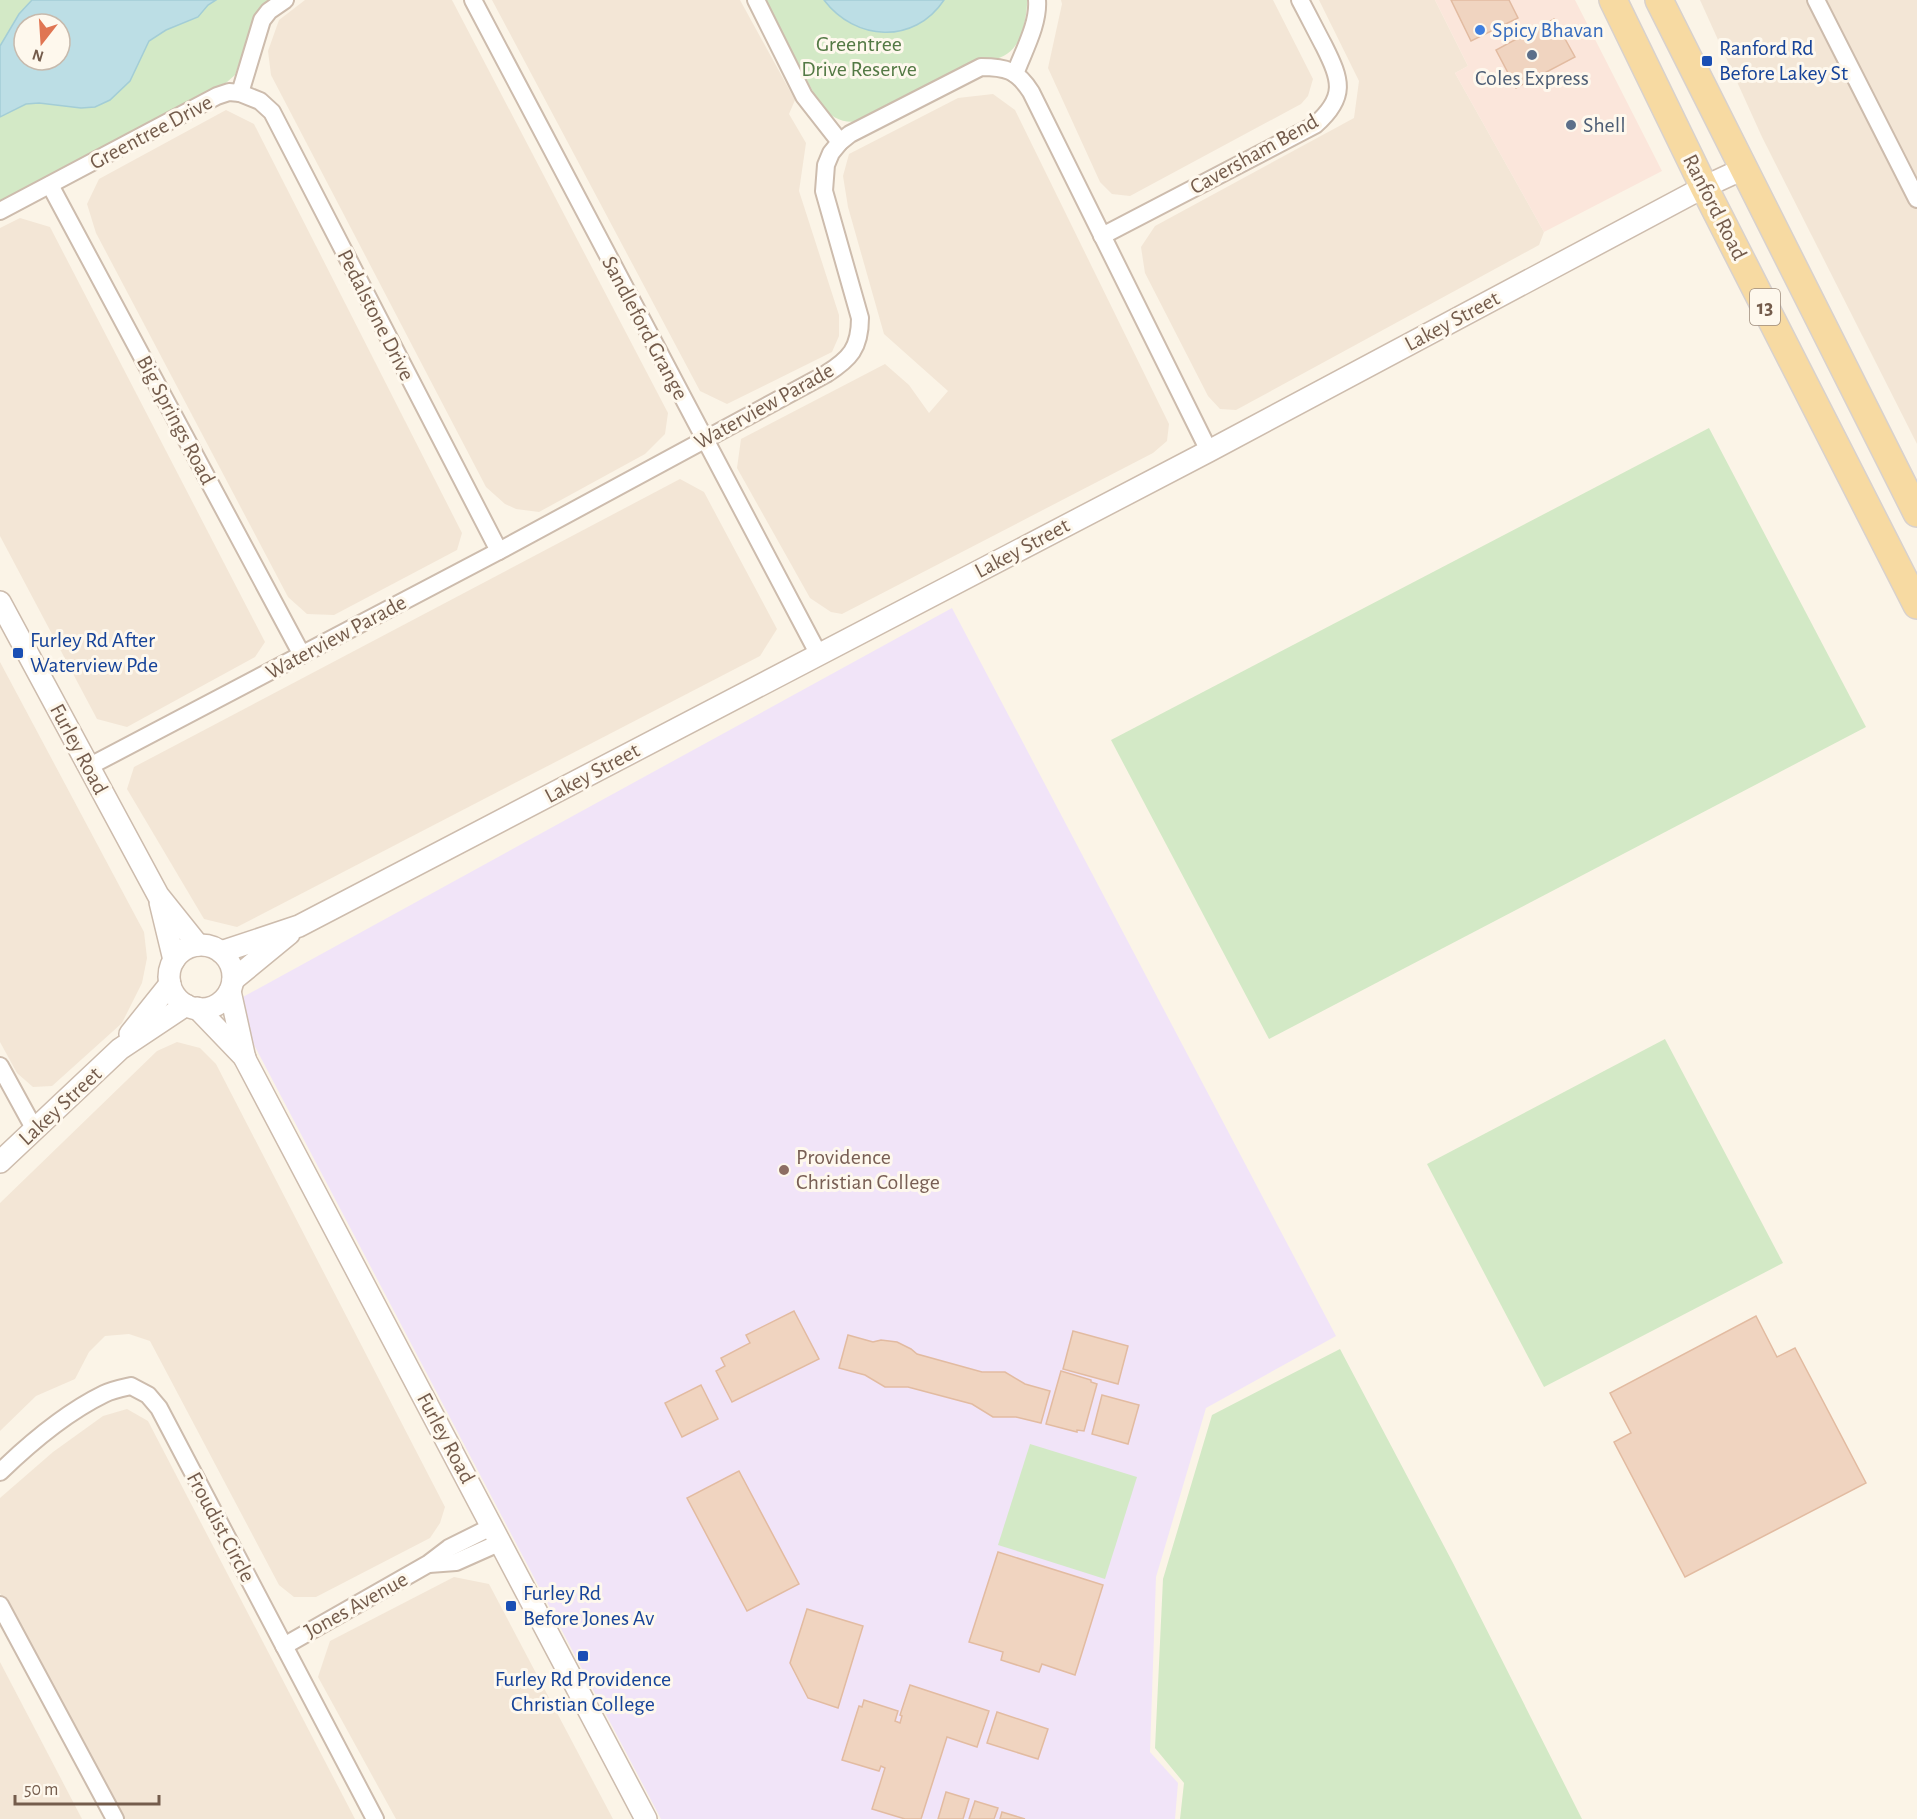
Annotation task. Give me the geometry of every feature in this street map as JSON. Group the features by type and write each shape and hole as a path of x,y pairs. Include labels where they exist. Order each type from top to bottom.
{"main road":[{"name":"Ranford Road","path":"1613,0 1704,187 1917,605"},
{"name":"Ranford Road","path":"1659,0 1917,513"},
{"path":"1894,467 1917,489"}],"street":[{"name":"Greentree Drive","path":"0,211 217,96 229,92 240,93 262,20 268,11 285,0"},
{"name":"Sandleford Grange","path":"473,0 819,655"},
{"path":"756,0 804,96 840,142"},
{"path":"1037,0 1034,23 1015,74 1024,81 1031,92 1209,451"},
{"name":"Caversham Bend","path":"1102,236 1315,125 1324,117 1332,107 1337,91 1338,74 1300,0"},
{"path":"1816,0 1917,199"},
{"name":"Waterview Parade","path":"88,767 499,551 846,361 860,334 860,318 824,190 826,165 831,153 850,134 981,68 1002,67 1015,74"},
{"name":"Pedalstone Drive","path":"240,93 260,101 272,112 499,551"},
{"name":"Lakey Street","path":"221,952 299,926 1209,451 1704,187 1745,168"},
{"name":"Big Springs Road","path":"50,185 302,655"},
{"name":"Furley Road","path":"0,602 158,896 198,945"},
{"name":"Furley Road","path":"158,896 174,960"},
{"name":"Lakey Street","path":"120,1049 191,1006 216,1005 231,986 299,926"},
{"path":"191,1006 179,1000 170,984 170,968 180,952 198,945 221,952 228,960 232,970 231,986"},
{"name":"Lakey Street","path":"0,1162 120,1049 148,1009 170,984"},
{"name":"Furley Road","path":"231,986 245,1059 646,1819"},
{"name":"Furley Road","path":"191,1006 245,1059"},
{"path":"0,1066 35,1130"},
{"name":"Froudist Circle","path":"0,1472 24,1449 65,1417 106,1393 131,1386 148,1395 159,1408 375,1819"},
{"name":"Jones Avenue","path":"284,1646 428,1564 456,1562 497,1534"},
{"path":"0,1605 115,1819"}],"shaded area":[{"path":"305,0 452,0 668,413 665,434 645,454 539,512 516,509 505,504 486,487 271,75 268,51 279,20"},
{"path":"492,0 740,0 795,100 789,114 806,143 799,191 839,315 839,336 832,352 727,404 700,391"},
{"path":"1061,0 1273,0 1313,79 1308,96 1301,104 1130,196 1112,194 1100,182 1048,68"},
{"path":"1319,0 1435,0 1468,66 1455,73 1544,232 1539,245 1236,410 1220,409 1208,396 1145,273 1141,247 1155,226 1354,118 1359,81"},
{"path":"1435,0 1575,0 1662,171 1544,232 1455,73 1468,66"},
{"path":"1700,0 1917,0 1917,444 1762,137"},
{"path":"993,94 1015,110 1169,424 1167,441 1153,453 842,614 831,612 810,598 737,468 741,439 885,364 909,385 929,413 948,391 884,334 848,207 843,176 849,154 958,98"},
{"path":"226,110 254,124 462,533 457,550 334,615 307,614 288,597 96,233 87,204 99,179"},
{"path":"20,218 50,227 265,642 255,657 127,727 97,719 0,536 0,228"},
{"path":"680,479 704,492 777,629 760,656 237,927 204,919 127,789 134,767"},
{"name":"Providence Christian College","path":"952,608 1336,1336 1206,1408 1156,1577 1150,1752 1178,1783 1175,1819 661,1819 232,1003"},
{"path":"0,662 144,932 147,958 142,983 122,1023 52,1086 33,1087 17,1073 0,1042"},
{"path":"177,1042 200,1048 216,1064 445,1507 440,1523 430,1538 316,1597 294,1597 279,1585 150,1341 129,1334 105,1336 89,1352 75,1379 36,1396 0,1431 0,1203 157,1051"},
{"path":"127,1409 148,1421 355,1819 124,1819 0,1593 0,1498 53,1452 103,1416"},
{"path":"454,1577 489,1584 613,1819 396,1819 318,1677 330,1641"},
{"path":"0,1662 82,1819 0,1819"}],"green space":[{"path":"0,0 270,0 254,20 235,75 227,82 0,202"},
{"name":"Greentree Drive Reserve","path":"765,0 1027,0 1027,5 1019,40 1008,54 990,60 864,120 851,122 840,120 820,105"},
{"path":"1709,428 1866,727 1269,1039 1111,740"},
{"path":"1665,1039 1783,1263 1544,1387 1427,1164"},
{"path":"1340,1349 1453,1563 1582,1819 1180,1819 1184,1783 1155,1748 1163,1579 1212,1415"},
{"path":"1030,1444 1137,1477 1105,1579 998,1545"}],"water":[{"path":"32,0 216,0 208,5 198,17 166,30 149,41 130,81 110,100 95,107 26,104 0,117 0,46 12,26 12,72 72,72 72,12 21,12"},
{"path":"824,0 944,0 932,15 917,25 901,31 884,32 868,30 852,24 837,14"}],"building":[{"name":"Spicy Bhavan","path":"1451,0 1509,0 1518,18 1471,41"},
{"path":"1554,19 1575,57 1516,88 1496,50"},
{"path":"794,1311 819,1359 732,1402 716,1371 725,1366 721,1358 750,1343 746,1335"},
{"path":"1756,1316 1777,1357 1795,1348 1866,1483 1685,1577 1614,1442 1631,1433 1610,1393"},
{"path":"1073,1331 1128,1346 1118,1384 1063,1369"},
{"path":"848,1335 873,1342 881,1340 897,1342 917,1354 982,1372 1005,1372 1025,1384 1050,1391 1041,1423 1016,1417 993,1417 972,1404 908,1387 885,1387 865,1375 839,1368"},
{"path":"1061,1371 1097,1384 1084,1431 1077,1430 1077,1432 1046,1424"},
{"path":"701,1385 718,1419 682,1437 665,1403"},
{"path":"1102,1395 1139,1405 1128,1444 1092,1434"},
{"path":"739,1471 799,1584 747,1611 687,1498"},
{"path":"998,1552 1103,1585 1075,1675 1042,1664 1039,1672 1001,1660 1003,1652 969,1642"},
{"path":"807,1609 863,1626 838,1708 808,1698 790,1663"},
{"path":"910,1685 989,1711 977,1747 947,1737 921,1819 905,1819 872,1809 885,1768 881,1766 879,1771 842,1760 859,1706 862,1707 864,1700 898,1711 895,1721 900,1723 902,1716 900,1715"},
{"path":"997,1712 1048,1729 1038,1759 987,1743"},
{"path":"946,1792 969,1799 963,1819 938,1819"},
{"path":"975,1801 998,1808 994,1819 969,1819"},
{"path":"1002,1812 1025,1819 1000,1819"}],"place":[{"name":"Spicy Bhavan","path":"1480,30"},
{"name":"Coles Express","path":"1532,55"},
{"name":"Ranford Rd Before Lakey St","path":"1707,61"},
{"name":"Shell","path":"1571,125"},
{"name":"Furley Rd After Waterview Pde","path":"18,653"},
{"name":"Providence Christian College","path":"784,1170"},
{"name":"Furley Rd Before Jones Av","path":"511,1606"},
{"name":"Furley Rd Providence Christian College","path":"583,1656"}]}
